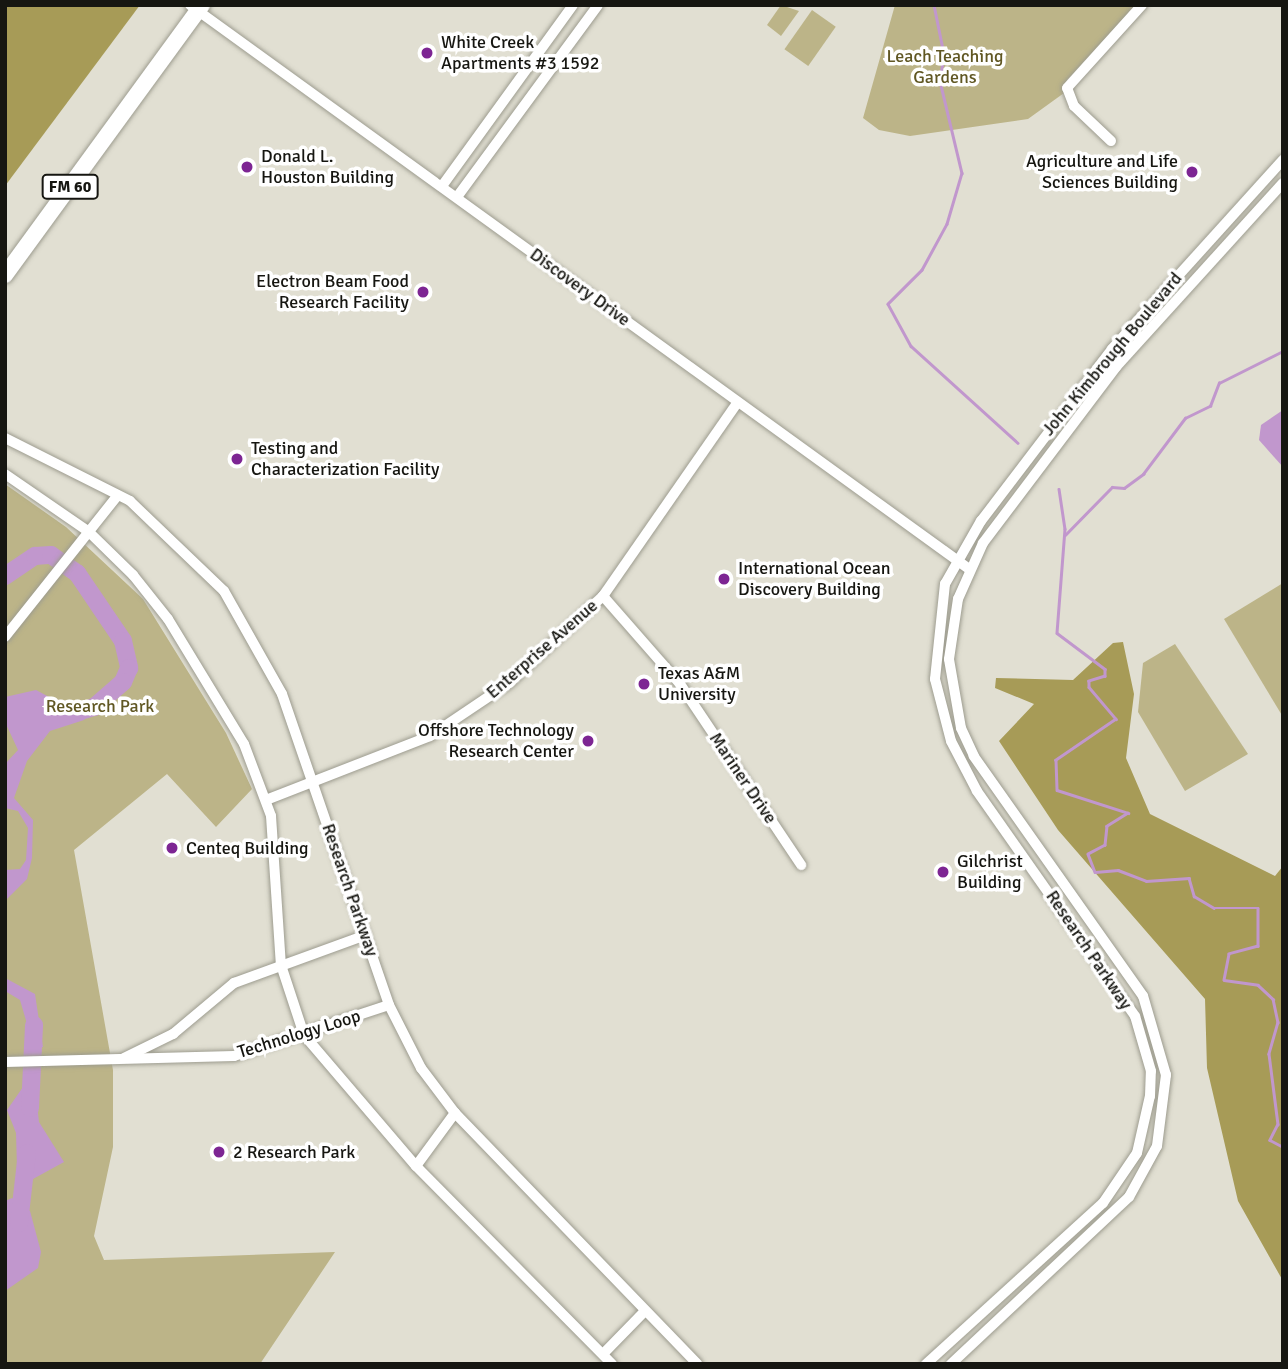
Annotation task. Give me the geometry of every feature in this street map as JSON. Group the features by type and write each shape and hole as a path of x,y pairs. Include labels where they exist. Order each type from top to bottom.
{"main road":[{"name":"FM 60","path":"5,275 196,7"}],"street":[{"path":"442,186 573,5"},
{"path":"457,197 598,5"},
{"path":"1111,141 1074,106 1067,88 1142,5"},
{"name":"Discovery Drive","path":"196,7 969,569"},
{"path":"500,106 516,117"},
{"name":"John Kimbrough Boulevard","path":"955,560 1112,349 1283,160"},
{"name":"John Kimbrough Boulevard","path":"969,569 1116,367 1283,183"},
{"path":"1185,266 1197,277"},
{"name":"Enterprise Avenue","path":"266,800 314,785 463,715 509,683 603,596 738,402"},
{"name":"Research Parkway","path":"5,438 118,495 196,559 250,628 314,785 389,1005 421,1068 455,1113 697,1364"},
{"path":"5,474 89,533 168,619 244,744 266,800 281,965 304,1035 416,1166 612,1364"},
{"path":"5,637 50,586 118,495"},
{"name":"Research Parkway","path":"926,1364 1103,1203 1137,1153 1151,1071 1121,993 977,791 948,732 936,654 937,619 955,560"},
{"name":"Research Parkway","path":"951,1364 1129,1197 1157,1146 1166,1074 1143,996 991,785 961,728 949,659 969,569"},
{"name":"Mariner Drive","path":"603,596 680,684 801,865"},
{"path":"948,732 961,728"},
{"path":"1031,866 1045,858"},
{"name":"Technology Loop","path":"124,1058 173,1034 234,983 366,935"},
{"name":"Technology Loop","path":"6,1062 234,1056 389,1005"},
{"path":"416,1166 455,1113"},
{"path":"1062,1240 1070,1251"},
{"path":"603,1354 645,1311"}],"green space":[{"path":"781,5 799,11 781,36 767,25"},
{"name":"Leach Teaching Gardens","path":"895,5 1136,5 1067,80 1064,93 1028,119 910,136 879,130 863,118"},
{"path":"812,10 836,27 808,66 784,49"},
{"name":"Research Park","path":"5,484 66,527 143,599 226,733 252,789 216,827 167,774 74,850 113,1070 113,1147 94,1236 104,1260 335,1252 260,1364 5,1364"},
{"path":"1283,583 1283,717 1224,619"},
{"path":"1175,644 1248,754 1185,791 1138,712 1143,663"}],"shaded area":[{"path":"5,5 140,5 5,186"},
{"path":"1283,410 1283,467 1259,440 1261,425"},
{"path":"1123,642 1134,694 1126,758 1150,814 1275,876 1283,866 1283,1281 1238,1201 1207,1068 1205,999 1058,830 999,741 1034,704 995,688 996,678 1073,680 1113,643"},
{"path":"36,690 66,706 94,707 84,720 50,731 27,761 14,798 33,820 32,858 27,879 5,901 5,870 20,869 26,860 28,828 18,811 5,808 5,764 18,750 5,722 5,697"},
{"path":"5,978 35,994 43,1047 34,1048 20,1000 5,991"},
{"path":"23,1087 35,1087 39,1122 64,1162 33,1179 17,1169 16,1133 7,1110"},
{"path":"12,1198 30,1211 41,1252 38,1268 5,1291 5,1201"}],"waterway":[{"path":"934,5 944,54 940,81 962,173 947,224 922,270 888,304 911,346 1018,443"},
{"path":"1065,535 1112,487 1124,488 1143,474 1185,418 1210,406 1219,383 1283,351"},
{"path":"1059,489 1065,529 1057,633 1105,669 1105,676 1089,681 1089,687 1116,719 1056,760 1057,790 1128,813 1107,826 1105,845 1088,854 1095,872 1118,870 1146,881 1189,878 1194,896 1214,908 1258,908 1258,946 1229,954 1224,980 1258,985 1273,999 1278,1022 1269,1054 1278,1124 1270,1140 1283,1147"},
{"path":"5,576 35,556 51,555 77,573 123,641 129,668 123,682 94,707 71,714"},
{"path":"30,1108 34,1025"},
{"path":"19,1223 27,1153"}],"place":[{"name":"White Creek Apartments #3 1592","path":"427,53"},
{"name":"Donald L. Houston Building","path":"247,167"},
{"name":"Agriculture and Life Sciences Building","path":"1192,172"},
{"name":"Electron Beam Food Research Facility","path":"423,292"},
{"name":"Testing and Characterization Facility","path":"237,459"},
{"name":"International Ocean Discovery Building","path":"724,579"},
{"name":"Texas A&M University","path":"644,684"},
{"name":"Offshore Technology Research Center","path":"588,741"},
{"name":"Centeq Building","path":"172,848"},
{"name":"Gilchrist Building","path":"943,872"},
{"name":"2 Research Park","path":"219,1152"}]}
